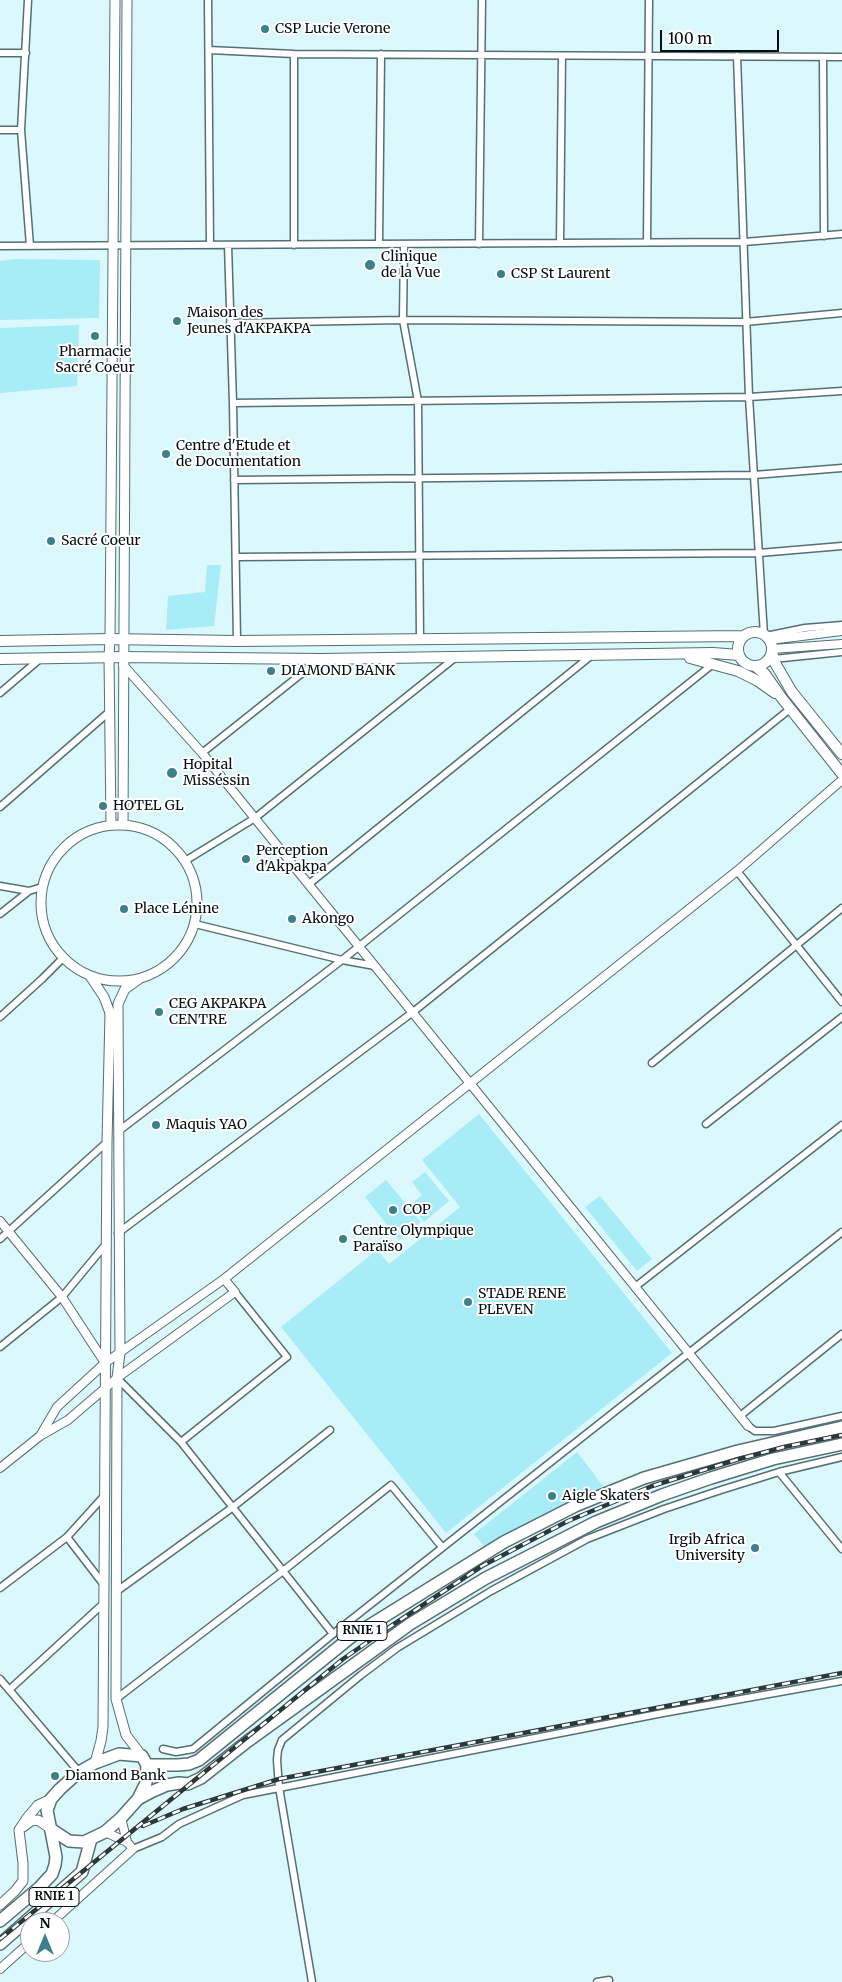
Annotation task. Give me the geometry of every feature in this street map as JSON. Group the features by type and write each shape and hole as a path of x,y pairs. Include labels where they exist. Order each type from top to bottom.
{"highway":[{"name":"RNIE 1","path":"0,1921 39,1888 52,1874 56,1857 48,1810 51,1799 60,1788 79,1772 95,1763 119,1754 178,1766 199,1760 351,1637 504,1542 546,1520 611,1491 682,1466 806,1434 842,1427"},
{"name":"RNIE 1","path":"138,1799 167,1785 188,1784 201,1778 248,1741 410,1624 486,1578 596,1522 655,1497 712,1478 773,1459 842,1444"},
{"name":"RNIE 1","path":"51,1829 69,1841 84,1842 105,1832 138,1799 146,1783 145,1760"},
{"name":"RNIE 1","path":"0,1944 82,1872 91,1839"}],"main road":[{"path":"111,825 108,657 110,639 115,0"},
{"path":"123,825 127,0"},
{"path":"0,641 110,639 238,641 744,636 754,632 769,645 792,692 842,754"},
{"path":"744,636 739,644 739,655 745,663 755,666 765,674 790,709 842,774"},
{"path":"755,666 766,662 769,645"},
{"path":"0,659 108,657 124,661 659,654 739,655"},
{"path":"659,654 679,656 713,664 748,675 781,697"},
{"path":"111,825 123,825 144,829 158,835 176,849 185,861 195,881 197,913 189,939 175,958 156,972 138,979 119,982 90,976 63,958 51,942 43,925 40,906 42,887 50,864 66,846 86,832 111,825"},
{"path":"90,976 104,997 110,1013 107,1142 103,1727 95,1763"},
{"path":"138,979 125,989 118,1004 120,1352 117,1378 116,1699 126,1735 145,1760"},
{"path":"0,1905 23,1881 19,1830 38,1805 51,1799"},
{"path":"19,1830 33,1820 40,1821 51,1829"}],"street":[{"path":"28,0 21,130 30,246"},
{"path":"208,0 210,244"},
{"path":"479,244 482,0"},
{"path":"647,242 650,0"},
{"path":"209,50 294,54 842,57"},
{"path":"0,52 26,53"},
{"path":"294,54 294,245"},
{"path":"379,243 381,54"},
{"path":"560,243 562,56"},
{"path":"737,56 749,397 759,553 769,645"},
{"path":"823,57 824,236"},
{"path":"0,130 21,130"},
{"path":"0,246 744,242 842,234"},
{"path":"404,244 403,320 418,401 420,639"},
{"path":"228,246 238,641"},
{"path":"230,323 403,320 745,322 842,313"},
{"path":"233,403 749,397 842,391"},
{"path":"234,480 754,475 842,468"},
{"path":"236,557 759,553 842,546"},
{"path":"769,645 798,630 842,625"},
{"path":"769,645 842,631"},
{"path":"769,645 842,644"},
{"path":"769,645 842,652"},
{"path":"309,884 592,655"},
{"path":"185,861 254,818 457,656"},
{"path":"0,693 42,658"},
{"path":"202,753 321,658"},
{"path":"124,661 309,884 748,1426 755,1431 774,1431 842,1416"},
{"path":"120,1130 342,960 713,664"},
{"path":"118,1233 413,1012 790,709"},
{"path":"0,807 109,712"},
{"path":"40,1436 57,1407 105,1363 224,1279 737,871 842,780"},
{"path":"737,871 842,1002"},
{"path":"0,886 29,891"},
{"path":"0,914 29,891 42,887"},
{"path":"652,1063 842,908"},
{"path":"195,924 342,960 375,966"},
{"path":"0,1017 63,958"},
{"path":"706,1124 842,1017"},
{"path":"635,1287 842,1125"},
{"path":"0,1238 9,1232 107,1142"},
{"path":"0,1221 62,1297 105,1363"},
{"path":"163,1750 176,1752 193,1749 442,1547 842,1232"},
{"path":"0,1347 62,1297 106,1244"},
{"path":"181,1442 287,1357 224,1279"},
{"path":"0,1468 40,1436 68,1420 117,1378 235,1292"},
{"path":"740,1416 842,1334"},
{"path":"117,1378 181,1442 333,1634"},
{"path":"117,1591 233,1507 330,1430"},
{"path":"312,1982 280,1787 277,1760 282,1740 397,1648 491,1591 587,1539 664,1509 779,1472 842,1457"},
{"path":"779,1472 842,1549"},
{"path":"116,1699 283,1571 391,1485 442,1547"},
{"path":"0,1588 67,1537 105,1495"},
{"path":"67,1537 105,1586"},
{"path":"8,1690 104,1604"},
{"path":"0,1679 79,1772"},
{"path":"63,1912 133,1849 162,1837 179,1824 243,1795 662,1713 842,1681"},
{"path":"121,1818 127,1842"},
{"path":"105,1832 127,1842 133,1849"},
{"path":"0,1969 20,1951"},
{"path":"597,1982 609,1980"}],"shaded area":[{"path":"14,259 100,260 99,318 0,320 0,261"},
{"path":"79,325 77,386 0,393 0,328"},
{"path":"207,565 221,565 214,626 166,630 168,596 205,592"},
{"path":"479,1114 672,1353 446,1533 281,1327 377,1250 389,1264 460,1207 422,1160"},
{"path":"425,1172 449,1201 424,1222 410,1205 422,1195 412,1182"},
{"name":"COP","path":"386,1180 421,1222 399,1240 365,1197"},
{"path":"600,1196 652,1259 637,1271 585,1207"},
{"name":"Aigle Skaters","path":"577,1452 603,1486 484,1546 474,1534"}],"railway":[{"path":"0,1939 343,1659 482,1566 568,1521 652,1486 739,1459 842,1435"},
{"path":"143,1826 183,1809 279,1779 842,1673"}],"place":[{"name":"CSP Lucie Verone","path":"265,29"},
{"name":"Clinique de la Vue","path":"370,265"},
{"name":"CSP St Laurent","path":"501,274"},
{"name":"Maison des Jeunes d'AKPAKPA","path":"177,321"},
{"name":"Pharmacie Sacré Coeur","path":"95,336"},
{"name":"Centre d'Etude et de Documentation","path":"166,454"},
{"name":"Sacré Coeur","path":"51,541"},
{"name":"DIAMOND BANK","path":"271,671"},
{"name":"Hopital Misséssin","path":"172,773"},
{"name":"HOTEL GL","path":"103,806"},
{"name":"Perception d'Akpakpa","path":"246,859"},
{"name":"Place Lénine","path":"124,909"},
{"name":"Akongo","path":"292,919"},
{"name":"CEG AKPAKPA CENTRE","path":"159,1012"},
{"name":"Maquis YAO","path":"156,1125"},
{"name":"COP","path":"393,1210"},
{"name":"Centre Olympique Paraïso","path":"343,1239"},
{"name":"STADE RENE PLEVEN","path":"468,1302"},
{"name":"Aigle Skaters","path":"552,1496"},
{"name":"Irgib Africa University","path":"755,1548"},
{"name":"Diamond Bank","path":"55,1776"}]}
